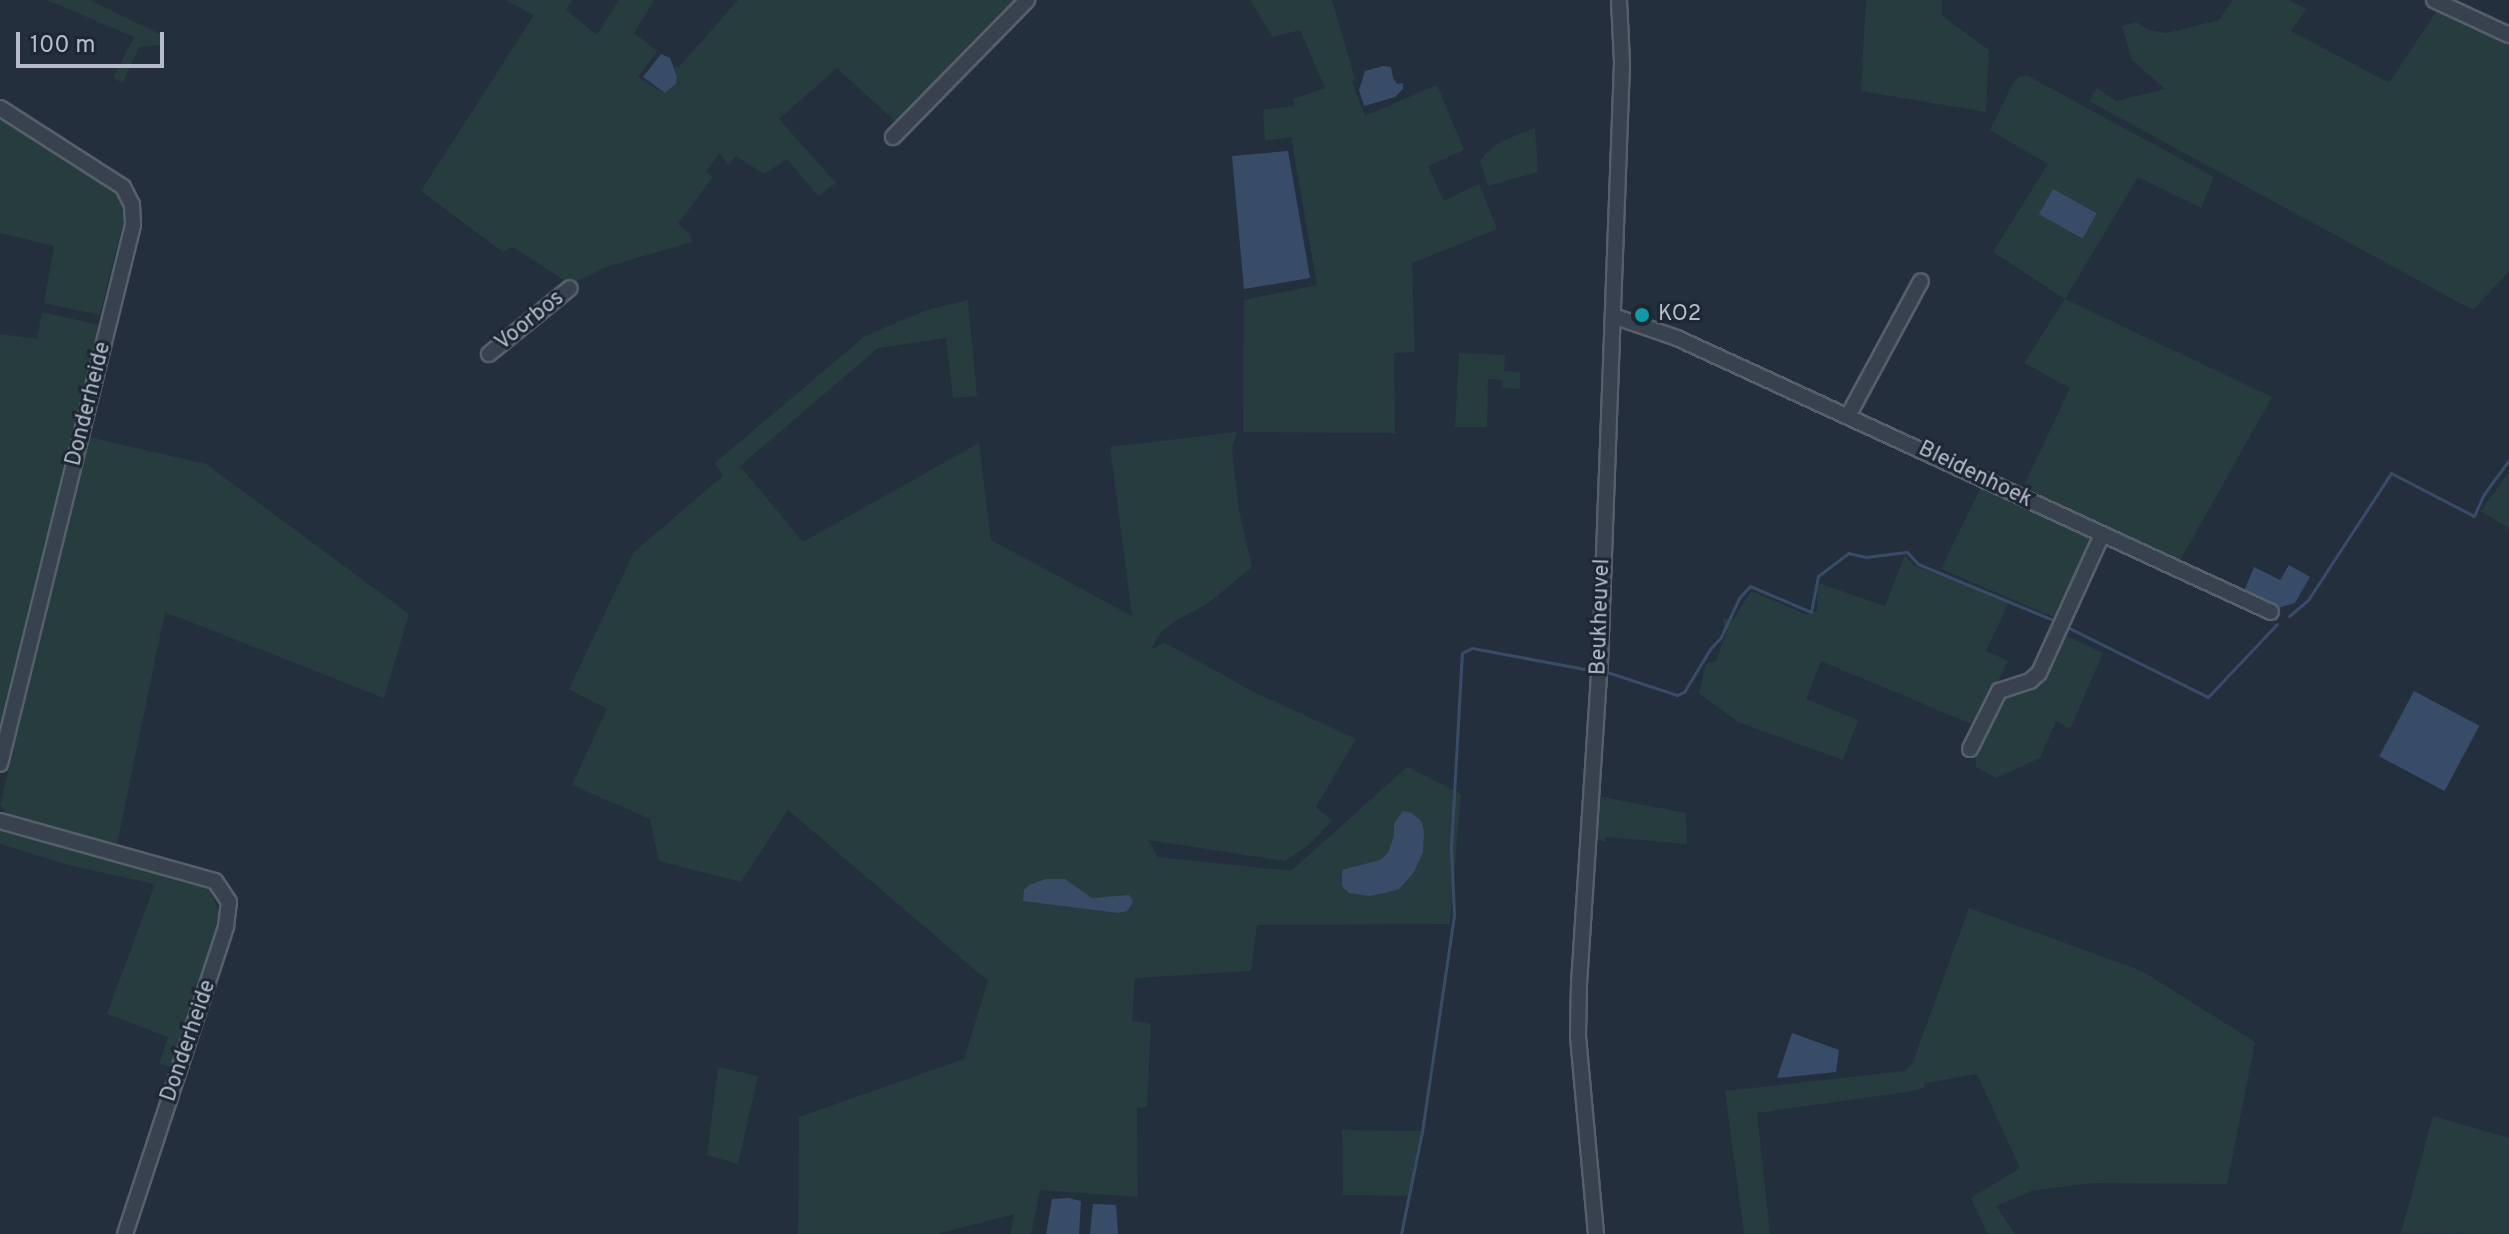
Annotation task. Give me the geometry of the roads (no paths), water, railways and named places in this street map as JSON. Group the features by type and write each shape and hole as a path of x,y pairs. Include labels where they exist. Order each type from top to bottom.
{"street":[{"path":"893,137 1027,0"},
{"name":"Beukheuvel","path":"1596,1234 1578,1036 1600,663 1622,62 1619,0"},
{"path":"2434,0 2509,35"},
{"name":"Donderheide","path":"0,108 123,187 132,205 133,225 0,764"},
{"path":"1848,416 1921,281"},
{"name":"Voorbos","path":"489,354 570,288"},
{"name":"Bleidenhoek","path":"1613,316 1677,338 2101,537 2271,612"},
{"path":"1970,749 1999,691 2030,681 2039,673 2101,537"},
{"name":"Donderheide","path":"0,821 215,881 229,902 226,927 125,1234"}],"water":[{"path":"661,54 670,58 677,77 676,84 665,93 643,77"},
{"path":"1391,67 1393,78 1397,84 1403,83 1403,89 1395,97 1364,106 1359,90 1365,71"},
{"path":"1288,151 1310,278 1244,289 1232,156"},
{"path":"2053,189 2097,213 2083,239 2039,214"},
{"path":"2289,565 2310,577 2295,603 2278,608 2244,591 2254,567 2280,580"},
{"path":"2414,691 2479,726 2445,791 2379,756"},
{"path":"1403,811 1412,813 1421,821 1424,831 1423,852 1414,872 1399,889 1369,896 1349,893 1342,886 1342,870 1380,860 1388,853 1394,836 1394,824"},
{"path":"1046,879 1065,879 1092,898 1129,895 1133,902 1127,911 1118,913 1023,901 1024,890 1029,885"},
{"path":"1792,1033 1839,1050 1836,1072 1777,1078"},
{"path":"1052,1199 1081,1201 1079,1234 1046,1234"},
{"path":"1093,1204 1116,1205 1118,1234 1090,1234"}],"waterway":[{"path":"2289,616 2308,600 2391,473 2474,516 2484,494 2509,460"},
{"path":"1607,672 1677,695 1684,692 1710,649 1721,637 1739,598 1750,586 1811,612 1818,576 1848,553 1866,557 1907,552 1918,564 2058,622"},
{"path":"2067,627 2208,697 2277,624"},
{"path":"1401,1234 1422,1132 1454,914 1451,848 1462,653 1472,648 1590,670"}],"place":[{"name":"KO2","path":"1642,315"}]}
